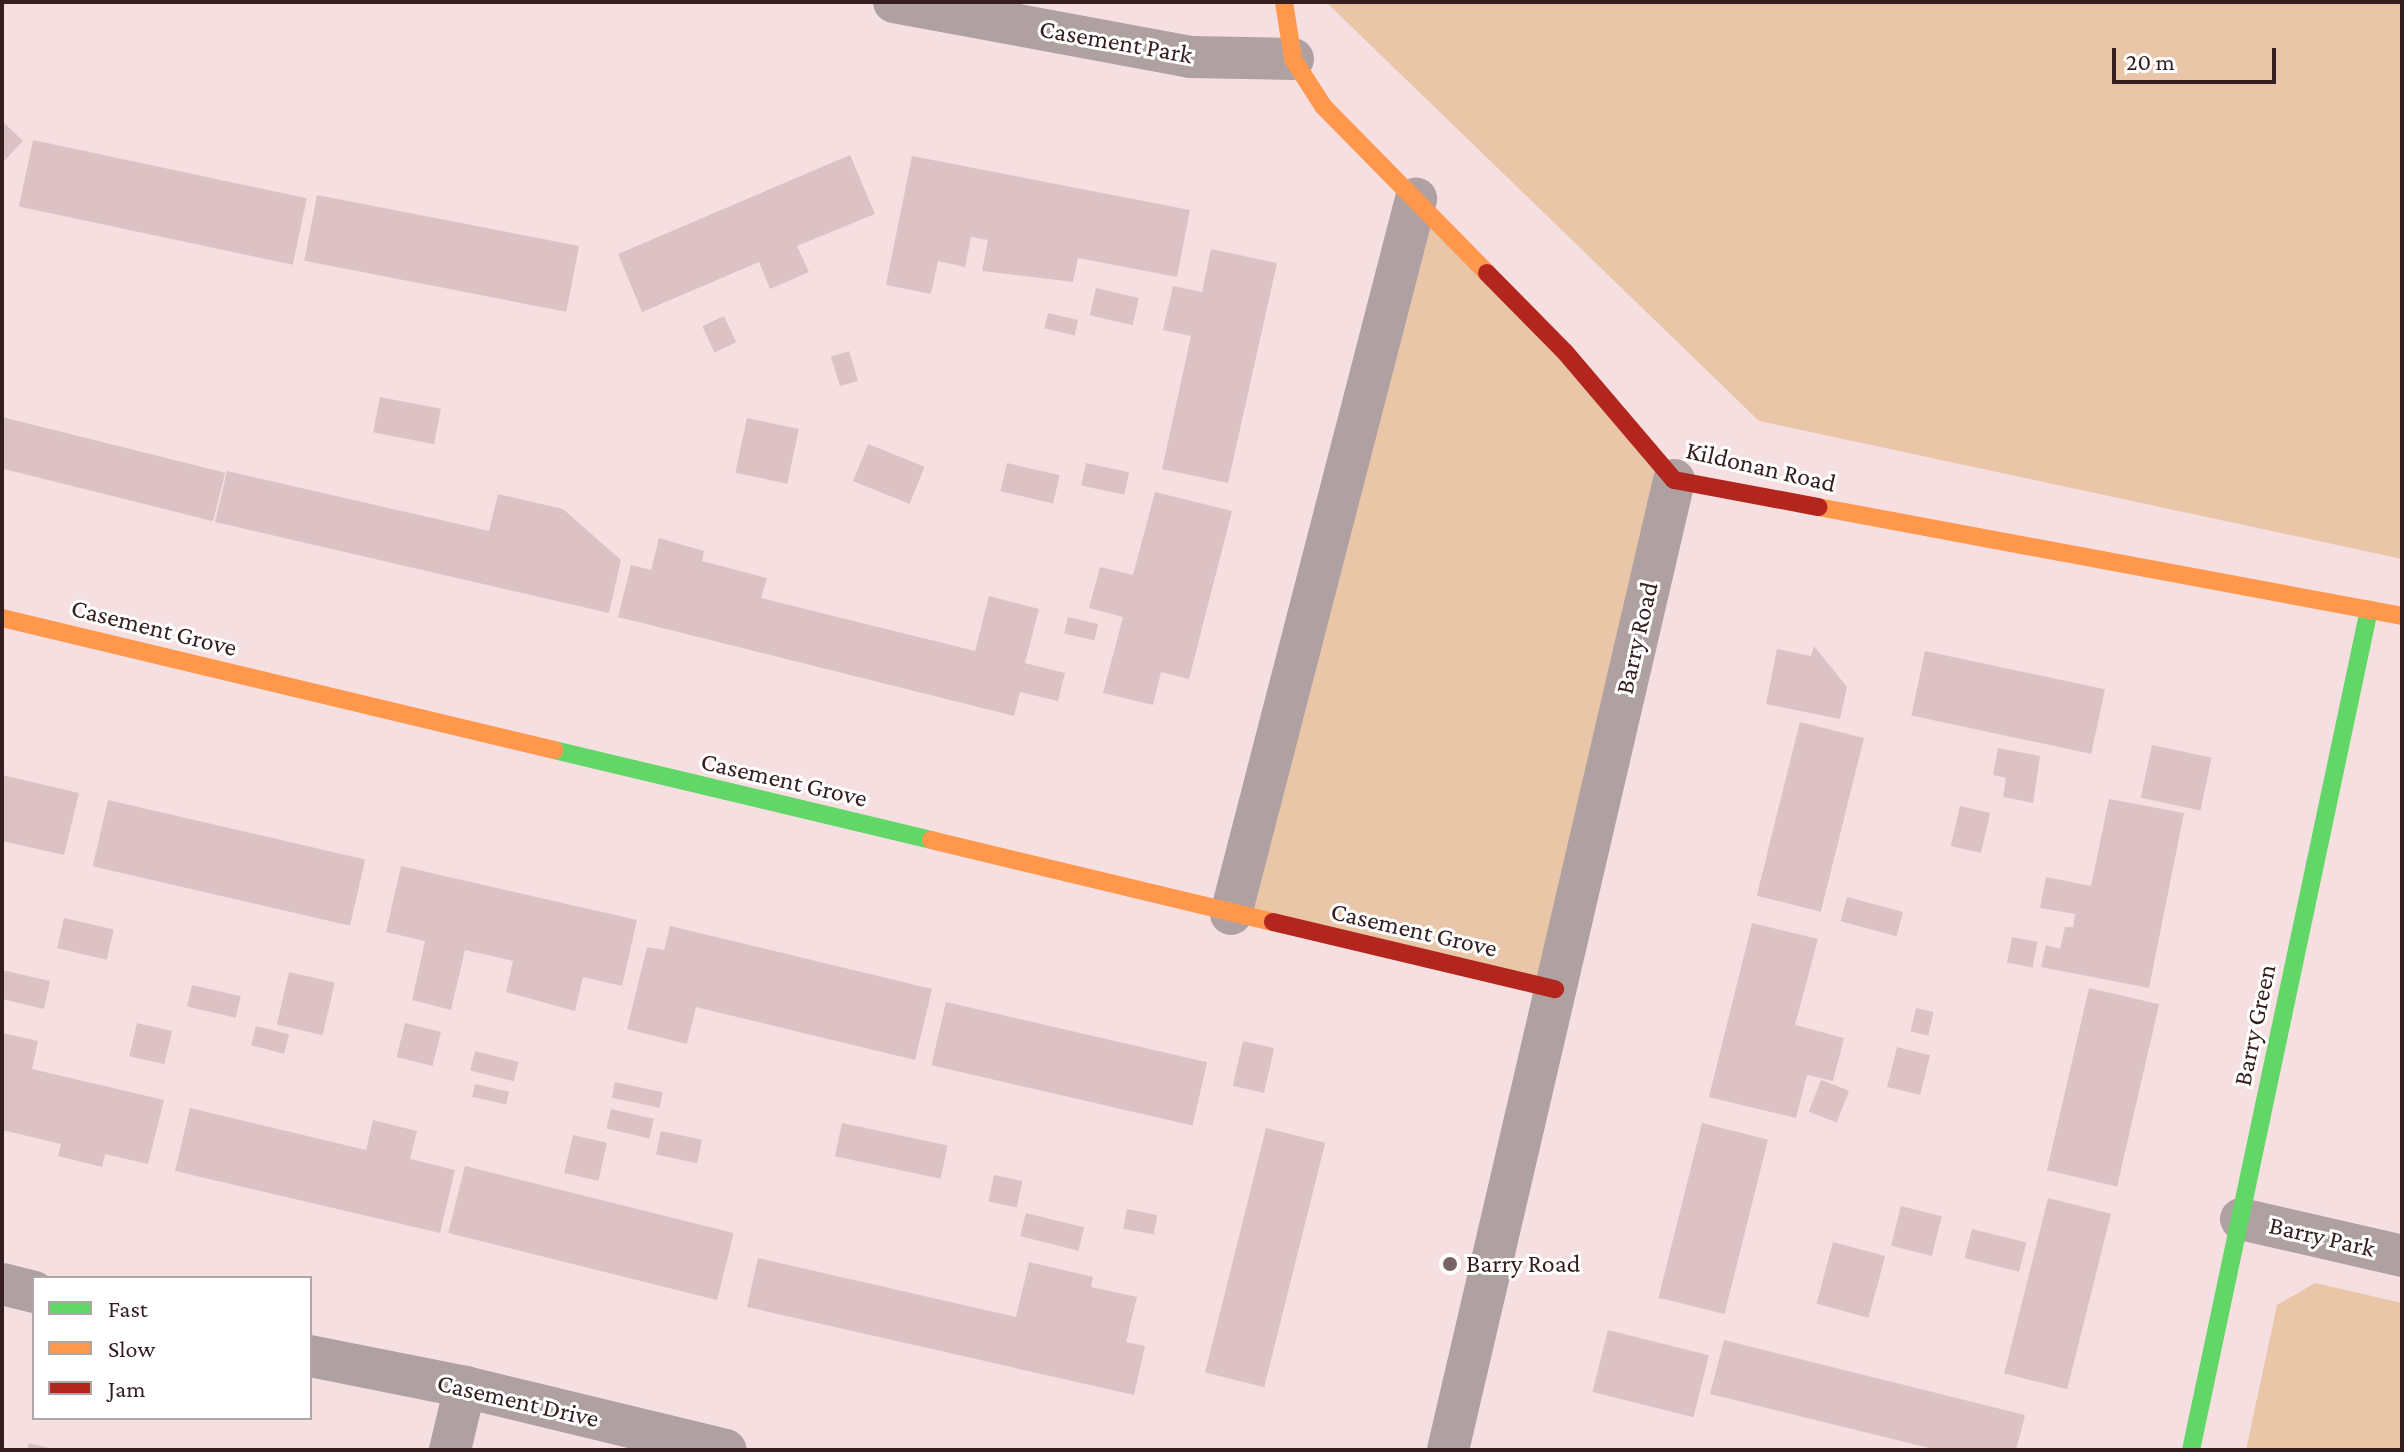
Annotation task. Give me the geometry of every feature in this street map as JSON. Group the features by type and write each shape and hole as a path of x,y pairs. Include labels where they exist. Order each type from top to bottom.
{"street":[{"name":"Casement Park","path":"894,2 1190,57 1293,59"},
{"name":"Kildonan Road","path":"1284,2 1293,59 1323,106 1565,352 1674,480 2402,616"},
{"path":"1231,914 1416,199"},
{"name":"Barry Road","path":"1448,1450 1674,480"},
{"name":"Barry Green","path":"2191,1450 2369,610"},
{"name":"Casement Grove","path":"2,618 1555,989"},
{"name":"Barry Park","path":"2241,1219 2402,1256"},
{"path":"2,1284 32,1292"},
{"name":"Casement Drive","path":"312,1356 465,1387 726,1450"},
{"path":"450,1450 465,1387"}],"shaded area":[{"path":"1326,2 2402,2 2402,559 1759,421"},
{"path":"1417,202 1672,481 1559,990 1231,913"},
{"path":"2315,1283 2402,1303 2402,1450 2246,1450 2277,1305"}],"building":[{"path":"2,121 23,141 2,163"},
{"path":"33,140 307,198 293,265 19,207"},
{"path":"850,155 875,214 797,246 809,272 770,289 759,262 642,312 618,254"},
{"path":"912,156 1190,210 1177,277 1078,258 1073,282 982,271 988,240 971,237 965,267 938,261 931,294 886,285"},
{"path":"317,195 579,246 566,312 304,261"},
{"path":"1211,249 1277,263 1228,483 1162,469 1191,336 1163,330 1173,286 1202,292"},
{"path":"1096,288 1139,298 1133,325 1090,315"},
{"path":"1048,313 1078,320 1075,336 1044,329"},
{"path":"724,316 736,342 715,352 702,326"},
{"path":"849,351 858,381 840,386 831,357"},
{"path":"380,397 441,409 434,444 373,432"},
{"path":"2,417 225,473 213,521 2,469"},
{"path":"747,418 799,429 787,484 735,473"},
{"path":"868,444 925,467 910,504 853,481"},
{"path":"1007,463 1060,475 1053,503 1000,491"},
{"path":"1086,463 1129,472 1124,495 1081,485"},
{"path":"227,471 489,531 498,494 563,509 621,560 609,613 215,522"},
{"path":"1155,492 1232,511 1189,679 1161,672 1153,705 1103,693 1123,617 1089,608 1100,567 1133,575"},
{"path":"659,538 704,551 702,561 767,578 761,598 975,651 989,596 1039,609 1025,663 1065,673 1058,701 1020,692 1014,716 618,617 631,565 651,570"},
{"path":"1068,617 1098,624 1094,641 1064,634"},
{"path":"1814,646 1847,687 1840,719 1766,704 1777,649 1811,656"},
{"path":"1925,651 2105,689 2091,754 1911,716"},
{"path":"1800,722 1864,738 1821,912 1757,896"},
{"path":"2152,745 2212,758 2200,811 2141,798"},
{"path":"1998,748 2040,756 2033,803 2003,797 2006,778 1993,775"},
{"path":"2,775 79,793 64,855 2,841"},
{"path":"2109,799 2184,813 2149,988 2041,967 2046,945 2060,949 2065,927 2073,927 2075,914 2040,908 2046,877 2091,886"},
{"path":"108,800 365,859 350,926 93,866"},
{"path":"1960,806 1990,813 1981,853 1951,846"},
{"path":"401,866 637,920 622,986 583,977 575,1011 506,992 513,961 465,950 451,1010 412,1000 425,941 386,932"},
{"path":"1847,897 1903,912 1897,936 1841,921"},
{"path":"64,918 114,929 107,960 57,948"},
{"path":"1752,923 1818,939 1795,1025 1844,1038 1833,1081 1807,1075 1796,1118 1709,1097"},
{"path":"670,926 932,989 915,1060 696,1007 687,1044 627,1029 647,947 664,950"},
{"path":"2012,937 2038,942 2033,967 2007,963"},
{"path":"2,970 50,981 44,1009 2,999"},
{"path":"289,972 335,983 323,1035 277,1025"},
{"path":"192,985 241,996 236,1018 187,1006"},
{"path":"2089,988 2159,1004 2117,1186 2047,1170"},
{"path":"946,1002 1207,1062 1193,1126 931,1065"},
{"path":"1916,1008 1934,1012 1928,1035 1911,1031"},
{"path":"137,1023 172,1031 164,1064 129,1056"},
{"path":"405,1023 441,1032 432,1066 397,1057"},
{"path":"256,1026 289,1034 284,1054 251,1045"},
{"path":"2,1033 38,1041 32,1069 164,1100 148,1164 105,1154 102,1167 58,1156 61,1144 2,1130"},
{"path":"1243,1041 1274,1048 1264,1093 1233,1086"},
{"path":"1897,1047 1930,1055 1920,1095 1887,1087"},
{"path":"475,1051 519,1062 514,1081 470,1070"},
{"path":"1821,1080 1849,1091 1837,1122 1809,1112"},
{"path":"615,1082 663,1092 660,1108 612,1098"},
{"path":"475,1084 509,1092 506,1105 472,1097"},
{"path":"190,1108 366,1150 373,1120 417,1131 410,1159 455,1170 440,1233 175,1171"},
{"path":"611,1109 654,1119 649,1138 607,1128"},
{"path":"842,1123 948,1145 941,1179 835,1156"},
{"path":"1702,1123 1768,1139 1724,1314 1658,1298"},
{"path":"1266,1128 1325,1143 1264,1387 1205,1373"},
{"path":"661,1131 702,1140 697,1163 656,1154"},
{"path":"573,1135 607,1143 598,1181 564,1173"},
{"path":"465,1166 734,1233 717,1300 448,1233"},
{"path":"994,1175 1022,1181 1017,1207 988,1201"},
{"path":"2048,1198 2111,1214 2067,1389 2004,1374"},
{"path":"1901,1206 1942,1216 1932,1256 1891,1246"},
{"path":"1127,1209 1157,1215 1154,1235 1123,1229"},
{"path":"1026,1213 1084,1228 1078,1251 1020,1236"},
{"path":"1972,1229 2026,1243 2019,1272 1965,1258"},
{"path":"1833,1242 1885,1256 1869,1318 1816,1304"},
{"path":"758,1258 1016,1317 1029,1262 1093,1277 1091,1287 1137,1297 1126,1342 1145,1346 1134,1395 747,1307"},
{"path":"1608,1330 1709,1355 1693,1417 1593,1392"},
{"path":"1724,1340 2025,1415 2016,1450 1937,1450 1710,1394"},
{"path":"29,1443 53,1449 53,1450 27,1450"}],"traffic: fast":[{"path":"2191,1450 2369,610"},
{"path":"554,750 931,840"}],"traffic: slow":[{"path":"1284,2 1293,59 1323,106 1487,273"},
{"path":"1818,507 2402,616"},
{"path":"2,618 554,750"},
{"path":"931,840 1273,922"}],"traffic: jam":[{"path":"1487,273 1565,352 1674,480 1818,507"},
{"path":"1273,922 1555,989"}],"place":[{"name":"Barry Road","path":"1450,1264"}]}
